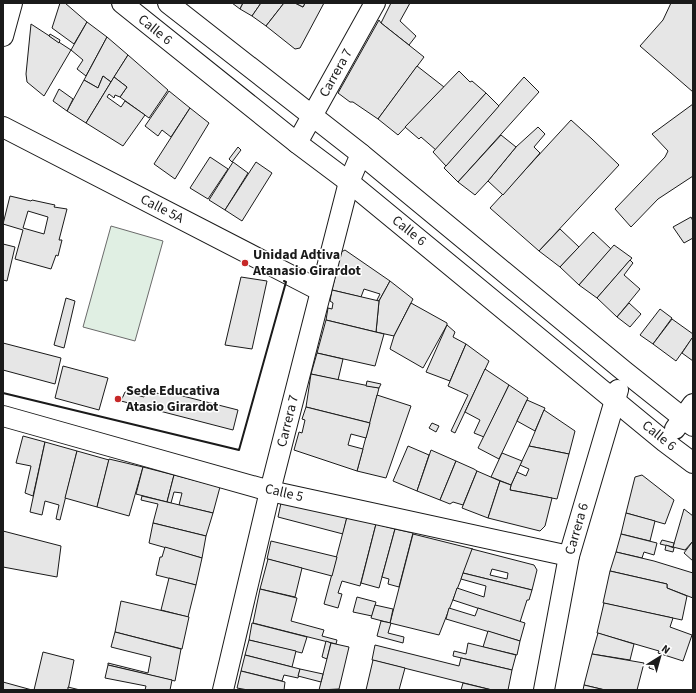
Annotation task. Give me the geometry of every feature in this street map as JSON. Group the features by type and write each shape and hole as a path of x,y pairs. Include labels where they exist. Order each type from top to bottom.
{"street":[{"path":"3,36 12,3"},
{"name":"Calle 6","path":"122,3 297,143 349,182 665,442 693,463"},
{"name":"Calle 6","path":"168,3 361,154 624,371 690,417"},
{"name":"Carrera 7","path":"297,143 374,3"},
{"name":"Calle 5A","path":"3,127 321,291"},
{"name":"Carrera 7","path":"223,690 270,490 349,182 361,154"},
{"name":"Carrera 6","path":"544,690 569,556 624,371"},
{"name":"Calle 5","path":"3,416 270,490 569,556"},
{"path":"665,442 690,417"}],"green space":[{"path":"111,226 163,241 135,341 83,327"}],"building":[{"path":"60,3 65,3 87,22 74,44 52,28"},
{"path":"232,3 243,3 240,9"},
{"path":"243,3 261,3 252,16 240,9"},
{"path":"261,3 284,3 266,26 252,16"},
{"path":"284,3 295,3 303,7 305,3 324,3 300,48 295,49 266,26"},
{"path":"295,3 305,3 303,7"},
{"path":"391,3 410,3 400,21 416,36 409,45 381,23"},
{"path":"671,3 693,3 693,92 640,46 663,20"},
{"path":"379,20 424,57 378,119 338,93"},
{"path":"87,22 107,37 86,76 77,69 83,60 71,50"},
{"path":"31,24 71,50 44,96 27,82 26,74"},
{"path":"50,34 60,40 59,43 49,36"},
{"path":"107,37 128,55 111,82 103,76 98,88 84,80"},
{"path":"128,55 168,90 149,118 120,97 127,87 114,77"},
{"path":"417,66 444,87 398,135 378,119"},
{"path":"459,71 470,82 472,81 486,93 436,150 421,137 419,139 405,127"},
{"path":"103,76 111,82 86,123 67,111 84,80 98,88"},
{"path":"114,77 127,87 120,97 115,95 114,98 109,94 107,97 121,107 125,101 145,115 123,146 86,123"},
{"path":"524,77 539,92 458,182 444,168"},
{"path":"59,89 73,99 67,111 53,101"},
{"path":"169,91 190,108 171,137 162,130 158,136 145,126"},
{"path":"486,93 499,106 446,166 433,152"},
{"path":"693,104 693,176 658,199 631,227 615,209 665,157 668,151 652,134"},
{"path":"190,108 209,123 175,179 154,164"},
{"path":"571,120 619,165 539,251 490,208"},
{"path":"538,127 545,134 534,147 540,153 503,195 488,181 516,147"},
{"path":"501,135 516,147 475,195 458,182"},
{"path":"238,147 241,150 232,162 229,159"},
{"path":"210,157 228,169 208,199 190,188"},
{"path":"233,162 248,173 225,210 209,200"},
{"path":"256,162 272,173 242,221 225,210"},
{"path":"10,196 55,205 54,207 67,209 59,240 62,240 58,256 56,255 51,269 15,259 23,230 3,224","holes":["28,211 48,217 44,234 23,228"]},
{"path":"691,217 693,221 693,238 684,243 673,227"},
{"path":"560,229 579,247 560,267 539,251"},
{"path":"593,232 611,249 579,285 560,267"},
{"path":"3,244 15,247 7,281 3,280"},
{"path":"614,245 632,258 597,298 579,285"},
{"path":"345,250 390,281 379,301 377,300 380,294 364,289 361,297 332,290 341,252"},
{"path":"630,260 633,263 624,275 640,289 617,317 597,298"},
{"path":"241,277 267,281 252,349 225,345"},
{"path":"390,281 413,299 394,336 376,332 379,301"},
{"path":"332,290 379,301 376,332 326,320 328,308 332,309 333,303 330,301"},
{"path":"66,298 75,301 64,348 54,345"},
{"path":"411,303 447,323 423,368 390,349 394,336"},
{"path":"629,303 641,314 630,327 617,317"},
{"path":"660,309 672,318 653,344 640,335"},
{"path":"672,319 693,334 693,337 676,361 653,344"},
{"path":"326,320 384,334 375,366 317,353"},
{"path":"447,325 455,332 453,337 466,344 450,381 426,372"},
{"path":"692,338 693,339 693,361 682,353"},
{"path":"3,343 61,358 55,384 3,370"},
{"path":"466,344 489,361 455,433 451,431 468,395 448,386"},
{"path":"317,353 343,359 338,380 311,374"},
{"path":"63,366 108,378 99,410 55,398"},
{"path":"485,369 509,385 484,437 474,433 480,420 465,412"},
{"path":"311,374 379,388 370,423 306,407"},
{"path":"367,381 381,384 379,388 366,386"},
{"path":"509,385 528,398 499,459 478,448"},
{"path":"146,391 166,395 167,392 238,410 233,430 121,401 125,392 144,397"},
{"path":"377,395 411,406 386,478 357,471"},
{"path":"527,400 545,408 535,431 517,421"},
{"path":"306,407 370,423 366,438 351,434 348,445 363,449 357,471 294,450 299,432 302,433 305,420 302,419"},
{"path":"544,410 575,431 569,454 529,446"},
{"path":"432,423 439,426 436,432 429,428"},
{"path":"23,436 45,442 33,496 25,493 31,466 16,463"},
{"path":"45,442 77,451 60,520 56,519 59,505 45,501 42,515 30,512"},
{"path":"408,446 429,455 417,491 393,481"},
{"path":"529,446 569,454 557,499 510,490 517,472 526,476 529,469 520,465"},
{"path":"431,450 456,461 440,500 417,491"},
{"path":"77,451 109,460 97,507 65,498"},
{"path":"502,453 522,461 511,485 491,477"},
{"path":"109,459 143,467 129,516 97,507"},
{"path":"456,461 477,471 463,505 453,502 450,504 440,500"},
{"path":"143,467 174,475 167,502 136,494"},
{"path":"477,471 500,481 488,518 462,508"},
{"path":"174,475 220,487 213,513 179,505 182,493 174,492 171,503 167,502"},
{"path":"642,475 674,500 665,524 626,513 635,477"},
{"path":"500,481 511,485 510,490 552,498 545,526 540,531 488,518"},
{"path":"142,496 213,513 206,536 153,523 158,504 141,500"},
{"path":"281,503 347,517 343,534 278,517"},
{"path":"684,509 693,516 693,541 685,550 673,547"},
{"path":"626,513 655,521 650,541 621,534"},
{"path":"347,517 376,524 360,586 342,581 338,593 342,594 338,608 324,604"},
{"path":"153,523 206,536 202,558 149,543"},
{"path":"376,524 395,529 379,588 361,583"},
{"path":"395,529 413,533 399,587 388,584 389,579 382,577"},
{"path":"3,531 61,546 57,577 3,567"},
{"path":"413,534 473,549 439,635 390,623"},
{"path":"621,534 657,543 654,555 644,552 642,558 616,552"},
{"path":"662,540 674,543 673,547 660,544"},
{"path":"271,541 337,557 332,576 267,559"},
{"path":"693,541 693,561 684,553"},
{"path":"666,545 674,548 673,552 665,550"},
{"path":"165,547 202,558 196,585 156,575 160,557 162,557"},
{"path":"472,549 534,565 537,570 532,590 463,573","holes":["492,569 508,573 507,579 490,575"]},
{"path":"616,552 654,561 693,573 693,598 667,588 667,584 610,571"},
{"path":"268,559 302,568 295,597 260,589"},
{"path":"610,571 667,584 667,588 687,596 682,620 603,603"},
{"path":"463,573 532,590 520,622 453,600 457,588 484,597 486,586 461,579"},
{"path":"169,578 196,585 188,617 161,610"},
{"path":"260,589 297,598 291,621 324,630 322,636 337,640 336,644 253,623"},
{"path":"357,597 376,602 372,616 353,612"},
{"path":"121,601 189,617 182,649 115,632"},
{"path":"604,603 673,618 670,627 692,635 683,661 658,653 659,651 597,633"},
{"path":"375,605 393,609 390,623 371,618"},
{"path":"449,608 475,616 478,608 525,623 520,641 446,619"},
{"path":"381,621 391,623 388,633 404,637 403,643 377,636"},
{"path":"252,623 307,637 302,653 249,640"},
{"path":"488,631 520,641 517,655 483,647"},
{"path":"115,632 181,649 175,681 108,665 108,663 148,673 151,657 111,647"},
{"path":"598,633 634,644 630,660 592,654"},
{"path":"249,640 296,651 292,667 245,655"},
{"path":"326,641 331,643 327,659 322,657"},
{"path":"331,643 349,647 339,689 319,690"},
{"path":"468,643 516,655 512,670 453,656 454,651 466,654"},
{"path":"375,645 459,666 461,658 512,670 508,690 492,690 372,660"},
{"path":"43,652 74,660 68,690 34,690"},
{"path":"592,654 644,663 637,690 605,690 584,685"},
{"path":"245,655 300,669 298,678 284,675 282,681 241,671"},
{"path":"373,660 405,668 399,690 366,690"},
{"path":"650,664 656,666 655,670 649,668"},
{"path":"108,665 172,680 170,690 145,690 146,686 105,678"},
{"path":"300,669 323,674 321,682 298,676"},
{"path":"241,671 285,682 284,690 248,690 237,688"},
{"path":"3,682 32,690 3,690"},
{"path":"463,683 492,690 461,690"},
{"path":"584,685 605,690 583,690"},
{"path":"68,687 80,690 68,690"}],"wall":[{"path":"3,393 239,450 286,282 284,281"}],"place":[{"name":"Unidad Adtiva Atanasio Girardot","path":"245,263"},
{"name":"Sede Educativa Atasio Girardot","path":"118,399"}]}
